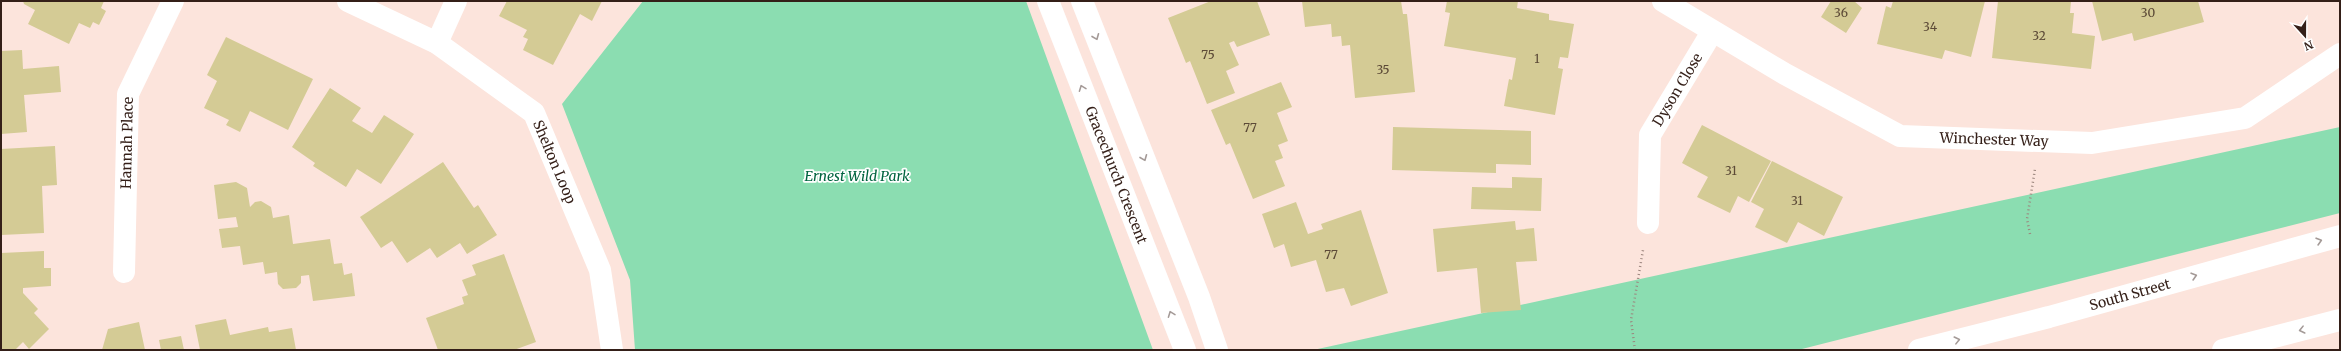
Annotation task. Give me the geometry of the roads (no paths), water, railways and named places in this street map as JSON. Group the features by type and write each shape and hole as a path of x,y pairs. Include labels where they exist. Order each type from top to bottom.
{"main road":[{"name":"Hannah Place","path":"124,272 128,94 173,1"},
{"name":"Shelton Loop","path":"348,1 437,43 534,113 600,270 612,350"},
{"path":"437,43 456,1"},
{"name":"Gracechurch Crescent","path":"1048,1 1185,350"},
{"path":"1082,1 1199,297 1217,350"},
{"name":"Winchester Way","path":"1663,1 1712,32 1900,136 2092,143 2245,118 2340,54"},
{"name":"Dyson Close","path":"1648,223 1650,136 1712,32"},
{"name":"South Street","path":"1919,350 2049,317 2340,236"},
{"path":"2224,350 2340,320"}],"park label":[{"name":"Ernest Wild Park","path":"857,176"}]}
